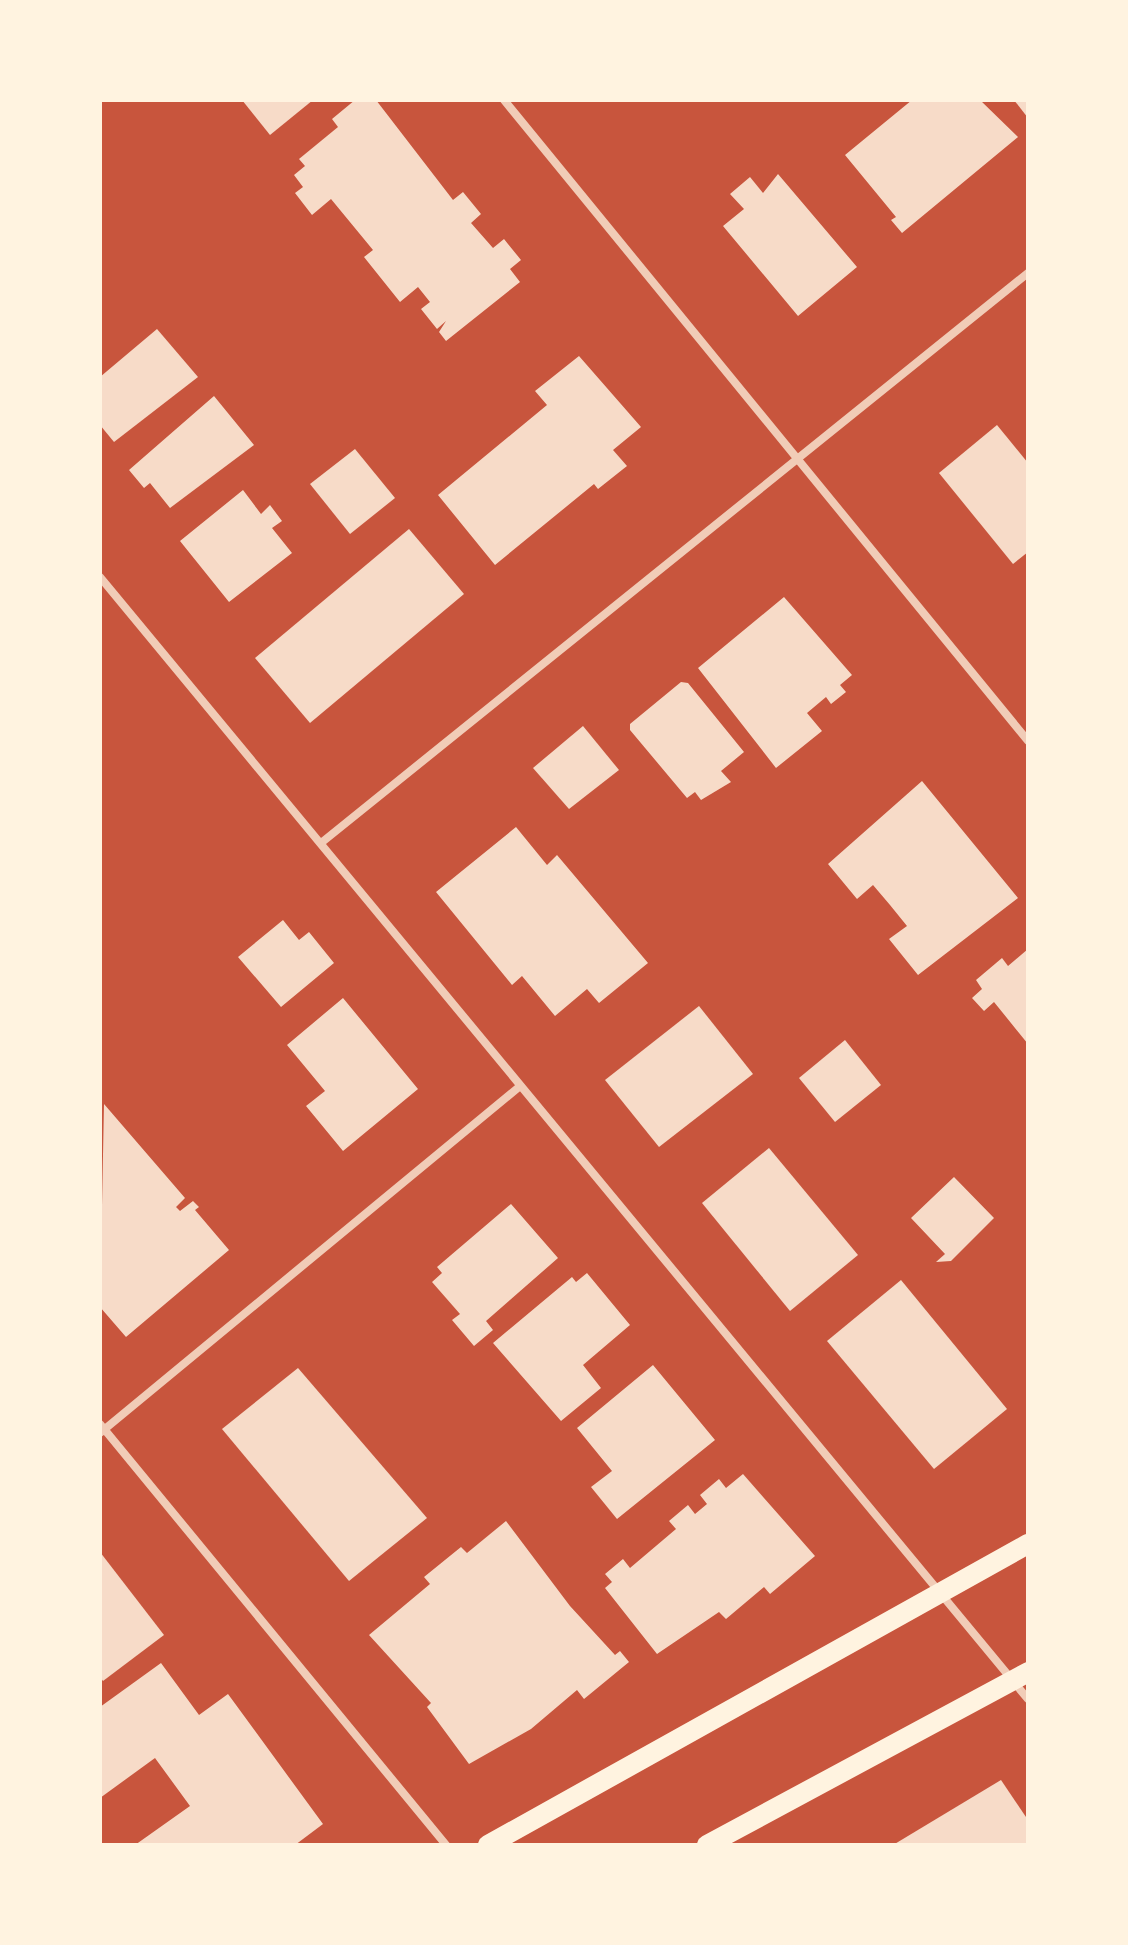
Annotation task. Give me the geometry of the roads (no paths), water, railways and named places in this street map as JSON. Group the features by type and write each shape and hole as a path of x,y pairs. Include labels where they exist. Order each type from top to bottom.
{"main road":[{"path":"488,1845 1028,1544"},
{"path":"707,1845 1021,1676"}],"street":[{"path":"504,100 1028,741"},
{"path":"321,843 800,461 1028,273"},
{"path":"100,577 519,1087 943,1591 1021,1676 1028,1699"},
{"path":"446,1845 101,1429 519,1087"}]}
